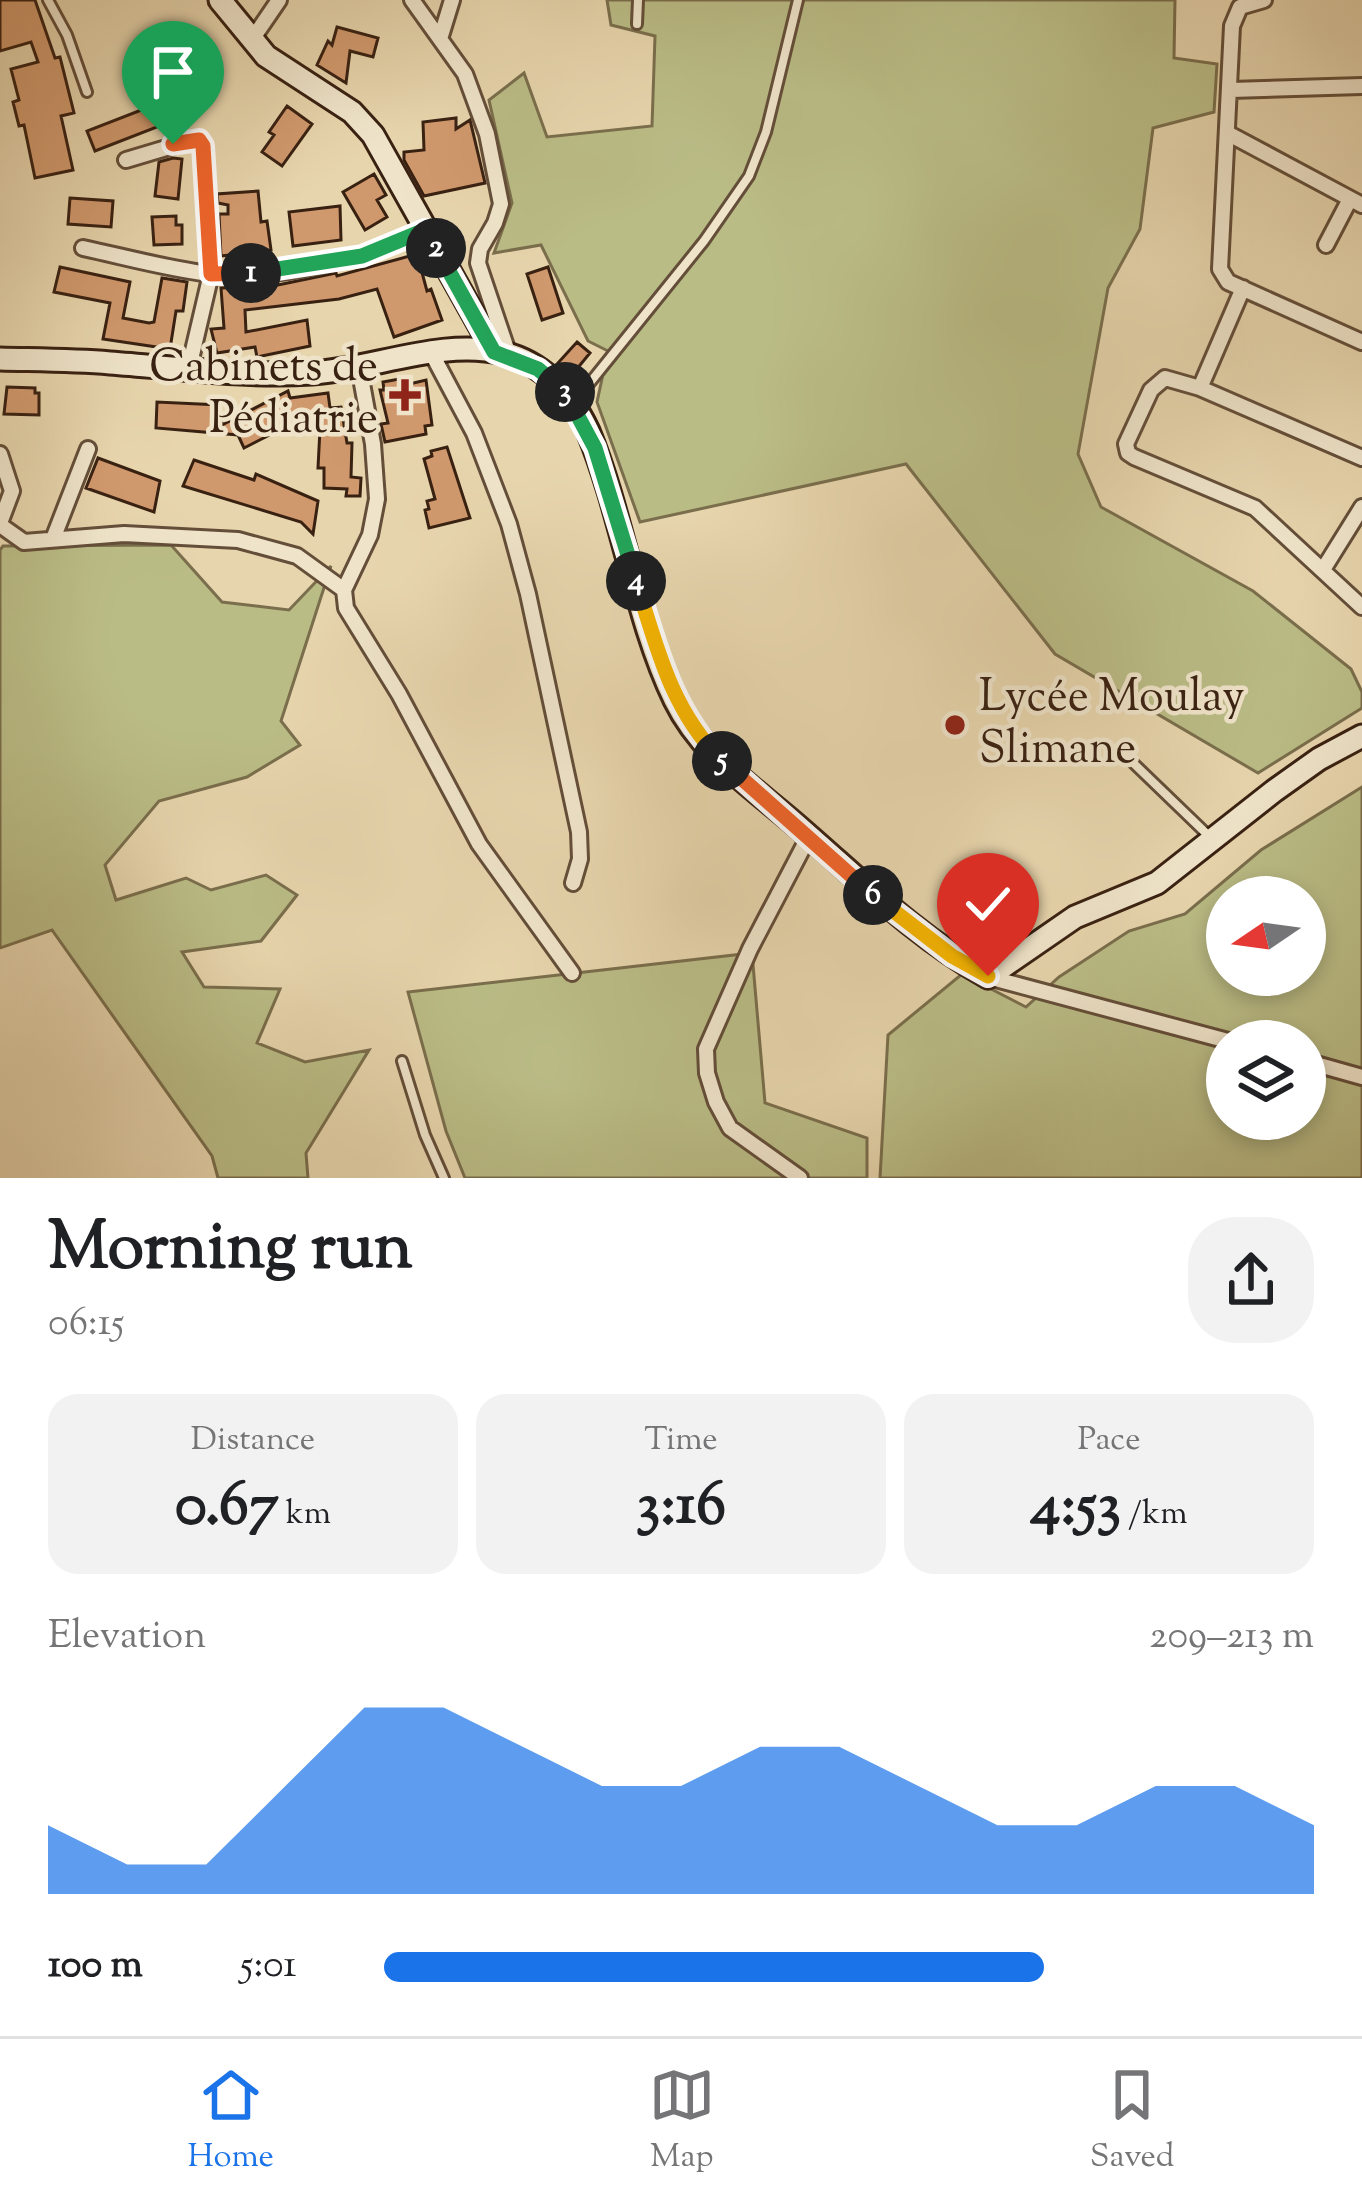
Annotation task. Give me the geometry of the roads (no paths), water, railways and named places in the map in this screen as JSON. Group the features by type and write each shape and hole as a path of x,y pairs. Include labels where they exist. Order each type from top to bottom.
{"street":[{"path":"220,0 274,62 352,112 368,128 501,353"},
{"path":"251,41 279,0"},
{"path":"412,0 476,97 499,182 500,210 478,263 501,353"},
{"path":"440,39 452,0"},
{"path":"1264,0 1244,4 1234,18 1220,269 1228,282 1362,342"},
{"path":"1231,90 1362,86"},
{"path":"1229,134 1356,202 1326,245"},
{"path":"126,160 173,144 202,143 211,274 188,372"},
{"path":"83,248 236,275 348,260 425,230"},
{"path":"1200,388 1243,289"},
{"path":"0,358 188,372 315,373 478,349 538,369 574,403 601,465 666,678 683,715 728,766 907,924 988,976 1206,1035"},
{"path":"432,354 485,458 523,569 579,832 580,859 573,883"},
{"path":"358,367 373,444 376,512 344,590 352,618 399,694 465,821 511,893 572,973"},
{"path":"1362,458 1169,378 1157,382 1128,437 1127,453 1246,502 1362,607"},
{"path":"53,539 88,449"},
{"path":"0,454 12,487 0,524 24,542 144,534 238,540 296,556 344,590"},
{"path":"1324,568 1362,507"},
{"path":"988,976 1075,916 1157,883 1319,759 1362,736"},
{"path":"800,1178 730,1127 711,1088 706,1049 750,949 809,836"},
{"path":"1326,1067 1362,1077"}],"lane":[{"path":"48,0 67,35 87,92"},
{"path":"637,24 638,0"},
{"path":"574,403 704,241 749,176 766,132 798,0"},
{"path":"1127,757 1212,838"},
{"path":"402,1060 444,1178"}],"place":[{"name":"Cabinets de Pédiatrie","path":"405,395"},
{"name":"Lycée Moulay Slimane","path":"955,725"}]}
